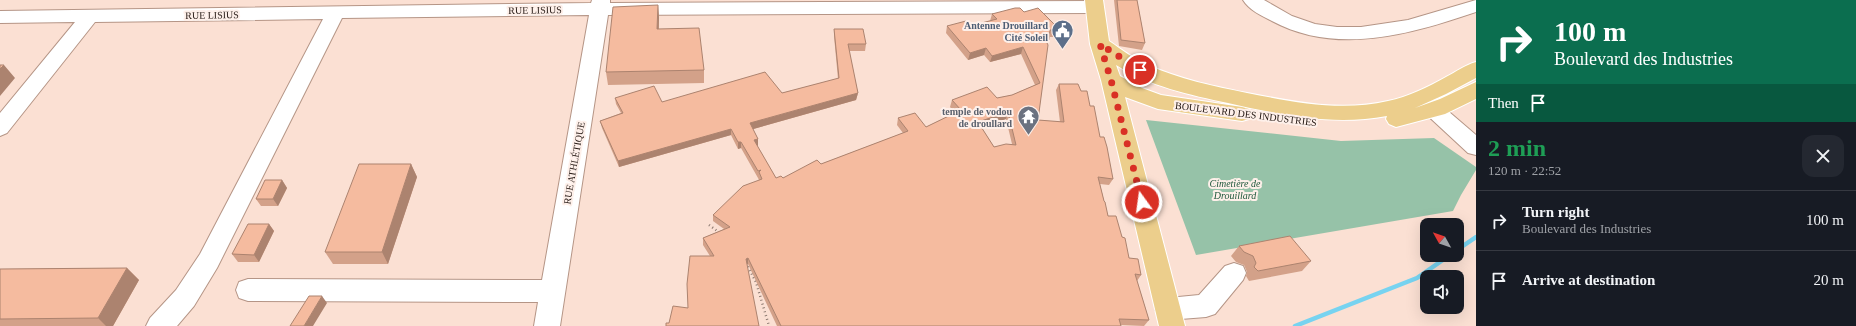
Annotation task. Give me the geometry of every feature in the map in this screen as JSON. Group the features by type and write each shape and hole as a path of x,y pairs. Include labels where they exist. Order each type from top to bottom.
{"main road":[{"path":"1095,3 1100,44 1111,80 1170,318"},
{"name":"BOULEVARD DES INDUSTRIES","path":"1100,44 1140,70 1174,83 1208,93 1296,110 1323,112 1374,111 1412,101 1446,87 1476,69"},
{"name":"BOULEVARD DES INDUSTRIES","path":"1111,80 1135,93 1158,102 1315,124 1374,123 1403,118 1434,110 1464,97 1476,89"}],"street":[{"path":"1252,0 1272,14 1292,23 1323,32 1348,35 1422,24 1476,6"},
{"name":"RUE LISIUS","path":"0,17 88,11 335,13 601,4 1095,3"},
{"name":"RUE ATHLÉTIQUE","path":"547,326 601,4"},
{"path":"0,128 88,11"},
{"path":"159,326 172,316 186,297 216,247 335,13"},
{"path":"1434,110 1476,147"},
{"path":"1170,318 1206,306 1234,273"},
{"path":"248,290 553,291"}],"path":[{"path":"710,225 726,237"},
{"path":"743,258 756,282 769,326"}],"green space":[{"name":"Cimetière de Drouillard","path":"1146,120 1341,141 1434,138 1476,167 1476,170 1453,211 1196,255"}],"building":[{"path":"1117,0 1137,0 1145,43 1121,40"},
{"path":"658,5 657,29 699,28 704,70 606,72 613,7"},
{"path":"1015,8 1020,8 1024,12 1038,8 1060,30 1050,30 1049,40 1046,41 1048,45 1038,120 1064,122 1059,84 1078,84 1081,91 1087,91 1090,106 1094,106 1100,137 1104,137 1107,147 1113,179 1098,177 1108,216 1116,216 1122,237 1125,238 1129,258 1138,259 1141,275 1135,274 1149,320 1119,319 1121,326 781,326 748,258 746,259 759,326 666,326 666,323 669,323 673,306 688,308 687,284 690,256 714,256 703,238 730,227 713,215 743,186 762,179 759,172 761,170 758,171 741,142 738,142 731,129 618,161 600,121 623,113 615,98 654,86 662,102 765,72 782,93 839,78 834,29 863,29 866,44 848,44 858,93 750,123 758,139 754,140 776,178 781,176 783,178 817,160 821,164 908,131 898,118 915,113 926,127 961,110 952,100 987,87 997,98 1012,95 1040,83 1023,47 992,56 986,48 970,53 947,26 966,21 970,26 997,19 992,14","holes":["1008,112 1016,145 1006,144 994,147 978,122"]},
{"path":"359,164 411,164 382,252 325,252"},
{"path":"265,180 282,180 273,199 256,199"},
{"path":"248,224 269,224 254,255 232,254"},
{"path":"1290,236 1311,261 1258,271 1254,267 1256,263 1253,256 1244,252 1239,246"},
{"path":"127,268 98,318 0,319 0,269"},
{"path":"309,296 322,296 304,326 290,326"}],"waterway":[{"path":"1464,245 1476,237"},
{"path":"1295,326 1417,278 1440,262"}],"place":[{"name":"Antenne Drouillard Cité Soleil","path":"1063,50"},
{"name":"temple de vodou de droullard","path":"1028,136"}],"route":[{"path":"1140,70 1100,44 1111,80 1142,202"}]}
